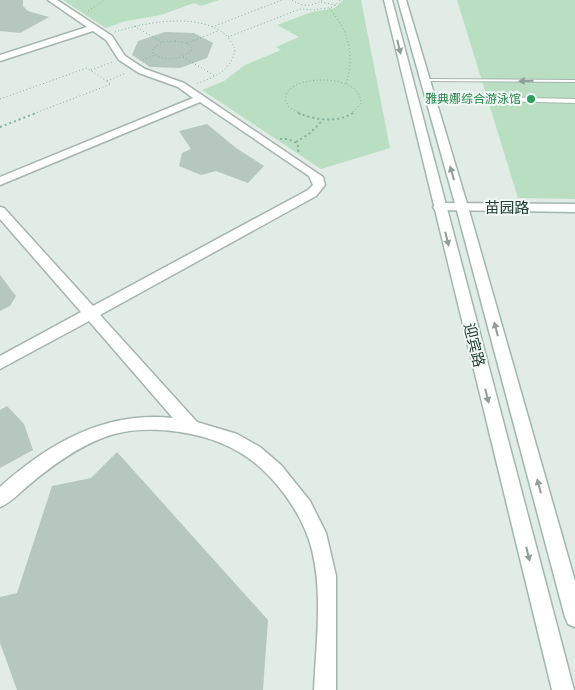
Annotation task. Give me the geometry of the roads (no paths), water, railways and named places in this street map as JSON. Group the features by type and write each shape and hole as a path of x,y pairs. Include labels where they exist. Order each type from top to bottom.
{"street":[{"path":"0,363 312,193 319,186 319,181 313,174 201,98 184,87 122,58 106,36 52,0"},
{"name":"迎宾路","path":"388,0 563,690"},
{"name":"迎宾路","path":"402,0 462,208 575,617"},
{"path":"0,58 94,28"},
{"path":"0,181 201,98"},
{"name":"苗园路","path":"439,207 575,208"},
{"path":"0,211 192,428"},
{"path":"0,499 24,478 92,435 116,427 136,424 161,424 192,428 212,433 245,446 273,469 294,493 314,526 326,573 328,630 325,690"}],"lane":[{"path":"425,80 499,82 523,80 575,81"},
{"path":"431,98 575,101"}],"place":[{"name":"雅典娜综合游泳馆","path":"531,99"}]}
